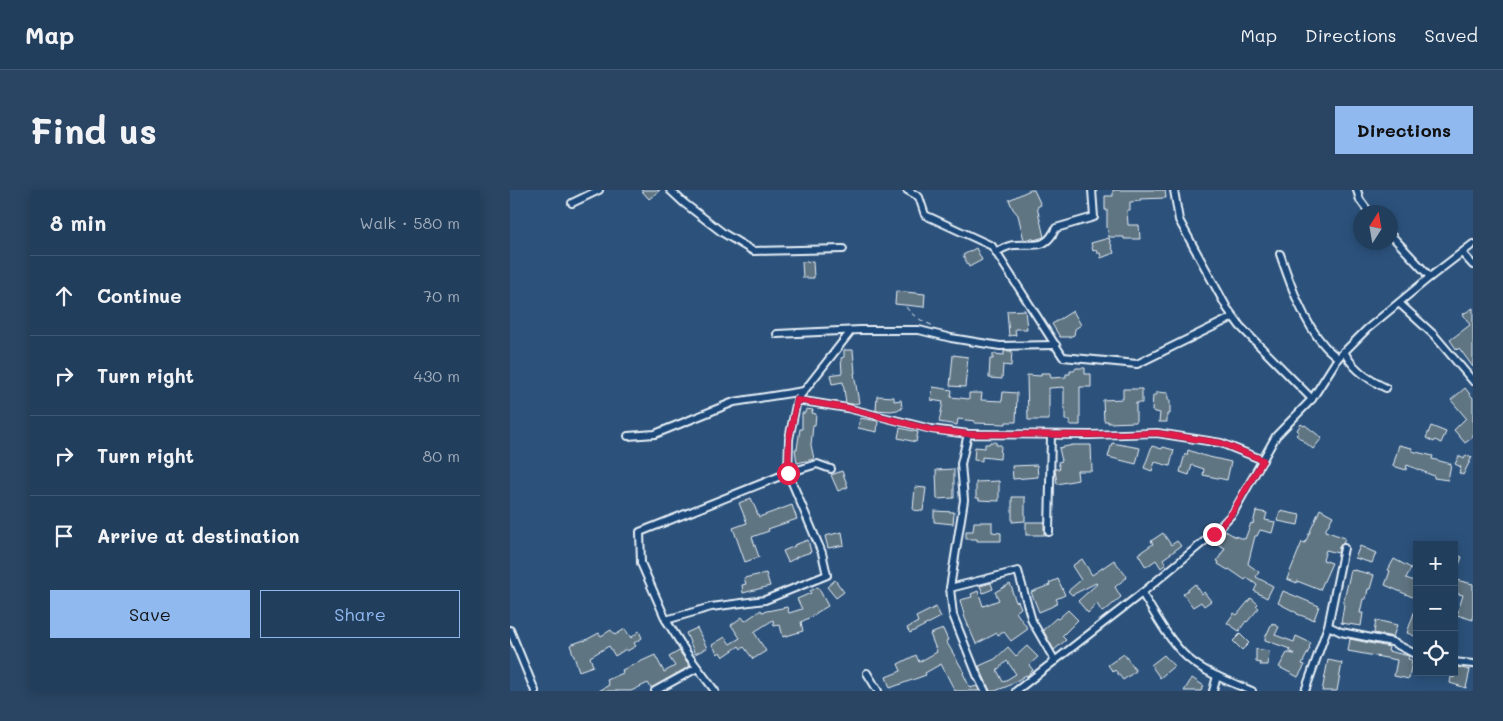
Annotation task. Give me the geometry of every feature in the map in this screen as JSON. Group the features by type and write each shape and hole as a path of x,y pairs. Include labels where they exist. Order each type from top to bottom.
{"street":[{"path":"572,203 599,190"},
{"path":"670,190 708,221 753,251 843,250"},
{"path":"907,190 919,198 925,215 992,246 1063,358 1137,364 1233,317"},
{"path":"996,252 1013,245 1039,246 1052,237 1056,228 1094,217 1092,190"},
{"path":"1174,190 1179,220 1203,267 1233,317 1312,399"},
{"path":"1357,190 1364,205"},
{"path":"1398,243 1430,277"},
{"path":"1016,691 1214,534 1232,513 1276,436 1312,399 1344,351 1367,329 1473,244"},
{"path":"1462,253 1473,265"},
{"path":"1280,254 1304,314 1323,344 1338,358"},
{"path":"1399,303 1434,335 1473,381"},
{"path":"777,334 919,330 1000,346 1056,345"},
{"path":"666,620 711,607 764,600 827,575 822,553 788,473 789,439 797,400 851,331"},
{"path":"1344,351 1348,362 1372,382 1386,388"},
{"path":"628,436 655,434 734,402 804,391"},
{"path":"797,400 847,408 932,430 968,434 1157,433 1221,443 1263,460"},
{"path":"968,434 961,464 964,500 950,588 953,615 985,691"},
{"path":"1049,532 1051,435"},
{"path":"715,691 697,668 666,620 641,563 640,532 788,473 817,464 831,470"},
{"path":"1305,691 1328,626 1344,548"},
{"path":"950,588 1018,571 1032,621 1055,660"},
{"path":"1142,593 1164,629 1190,660 1217,676 1252,691"},
{"path":"1328,626 1341,632 1392,642 1413,654"},
{"path":"510,630 535,691"},
{"path":"1458,662 1473,664"},
{"path":"655,691 697,668"},
{"path":"867,673 878,691"},
{"path":"1213,691 1217,676"}],"path":[{"path":"906,307 919,320 936,327 944,336"}],"building":[{"path":"641,190 660,190 649,199"},
{"path":"1034,190 1041,205 1037,207 1044,237 1024,240 1018,215 1009,200"},
{"path":"1113,190 1165,190 1166,198 1140,199 1140,201 1130,202 1130,210 1127,210 1128,225 1139,225 1140,239 1109,237 1105,196 1113,196"},
{"path":"1109,238 1114,253 1101,258 1100,253 1097,253 1096,250 1093,251 1091,243"},
{"path":"976,248 982,260 969,267 963,255"},
{"path":"813,261 814,278 803,278 802,262"},
{"path":"896,291 925,294 924,307 895,304"},
{"path":"1473,308 1473,367 1459,348 1457,350 1450,340 1470,325 1463,314"},
{"path":"1025,310 1027,329 1015,329 1016,335 1009,336 1007,311"},
{"path":"1073,311 1081,325 1075,329 1074,335 1060,337 1052,324"},
{"path":"844,350 853,350 854,373 859,403 846,403 843,382 832,384 830,375 842,373 841,358 844,357"},
{"path":"1004,351 1012,351 1011,366 1003,365 1002,379 989,378 990,359 993,359 993,354 1004,355"},
{"path":"953,355 968,357 965,387 950,386"},
{"path":"1076,368 1085,368 1085,374 1091,374 1091,387 1080,387 1080,425 1070,425 1070,420 1065,420 1064,387 1049,388 1049,420 1028,420 1027,375 1041,376 1041,373 1050,373 1051,378 1066,377 1066,374 1070,374 1070,371 1074,371"},
{"path":"933,387 952,390 951,397 969,399 969,393 982,393 981,400 1002,401 1003,392 1017,393 1016,422 1006,422 1006,424 974,423 975,421 958,419 957,425 939,422 943,402 931,400"},
{"path":"1465,388 1473,398 1473,437 1465,443 1454,430 1466,418 1451,400"},
{"path":"1123,389 1142,389 1142,403 1136,403 1136,422 1108,423 1108,421 1104,421 1103,400 1123,399"},
{"path":"1157,392 1168,393 1170,414 1167,414 1167,422 1159,422 1160,413 1152,411 1153,395 1157,395"},
{"path":"877,396 894,397 894,401 901,400 902,409 891,411 876,410"},
{"path":"806,409 813,410 812,413 816,414 811,445 814,459 797,463 795,449 797,449 800,429 802,429 802,413 805,413"},
{"path":"860,418 878,421 877,432 858,428"},
{"path":"1301,424 1322,438 1313,449 1296,435"},
{"path":"1431,426 1446,432 1441,443 1426,438"},
{"path":"900,428 918,432 916,442 898,438"},
{"path":"996,442 996,445 1001,445 1000,459 982,457 982,461 974,460 975,447 985,448 985,444"},
{"path":"1112,443 1140,448 1136,464 1108,457"},
{"path":"1073,445 1091,445 1092,471 1077,471 1078,480 1057,484 1055,469 1060,469 1058,462 1062,461 1059,448"},
{"path":"1399,445 1412,448 1412,451 1433,456 1432,459 1451,464 1448,480 1434,478 1434,476 1407,465 1406,470 1393,466"},
{"path":"1152,446 1174,450 1170,466 1155,462 1152,471 1144,468"},
{"path":"1188,450 1231,462 1227,480 1203,475 1204,469 1192,465 1189,475 1180,472"},
{"path":"1466,455 1472,457 1463,475 1459,473 1461,467 1455,464 1459,456 1464,459"},
{"path":"1037,465 1038,477 1013,479 1012,466"},
{"path":"954,469 954,498 937,499 936,470"},
{"path":"842,471 848,487 838,491 831,475"},
{"path":"999,481 999,501 979,500 979,498 976,498 976,482"},
{"path":"915,487 926,488 923,511 913,510"},
{"path":"1012,497 1025,497 1025,521 1012,522"},
{"path":"751,498 759,517 792,505 797,519 752,537 759,557 745,562 733,528 747,523 739,503"},
{"path":"1320,509 1333,516 1325,531 1345,538 1339,547 1338,553 1326,550 1323,560 1332,563 1320,590 1287,579 1302,542 1305,543"},
{"path":"934,511 954,512 953,524 934,522"},
{"path":"1256,511 1267,513 1265,520 1275,522 1272,533 1260,530 1257,536 1255,536 1248,564 1259,572 1256,577 1273,586 1267,598 1254,591 1257,585 1218,564 1219,562 1217,561 1225,548 1215,543 1222,531 1224,530 1234,536 1245,539 1251,523 1253,524"},
{"path":"1280,511 1300,515 1298,525 1278,521"},
{"path":"974,522 992,522 992,532 1001,533 1001,541 966,539 966,531 973,531"},
{"path":"1026,522 1044,522 1044,535 1026,535"},
{"path":"842,532 844,545 828,548 825,536"},
{"path":"1163,533 1171,545 1177,541 1181,546 1163,559 1166,564 1161,568 1156,560 1146,567 1138,554 1153,544 1151,541"},
{"path":"808,540 811,552 788,562 783,551"},
{"path":"1360,546 1376,553 1372,563 1355,558"},
{"path":"1458,556 1462,557 1458,567"},
{"path":"1082,559 1092,575 1114,560 1127,577 1115,587 1121,597 1102,612 1097,604 1088,613 1078,601 1096,583 1072,595 1068,591 1081,580 1072,566"},
{"path":"1394,559 1411,568 1406,578 1413,581 1413,597 1385,585 1390,571 1388,570"},
{"path":"1351,570 1374,575 1366,599 1363,599 1360,613 1363,613 1361,626 1341,623 1343,604"},
{"path":"766,573 770,586 743,593 742,585 746,584 744,578"},
{"path":"1058,579 1065,595 1056,599 1058,603 1039,612 1031,592 1050,585 1049,583"},
{"path":"835,580 844,592 836,598 827,587"},
{"path":"1458,580 1473,584 1473,620 1458,615 1463,595 1458,594"},
{"path":"991,583 993,589 983,593 980,586"},
{"path":"1010,584 1016,602 1018,601 1021,608 1016,612 1028,629 1011,641 1004,632 998,635 997,633 976,644 960,600 972,597 971,594 978,591 983,606 999,600 995,592"},
{"path":"1195,584 1202,594 1204,592 1211,601 1204,606 1201,602 1193,607 1183,594"},
{"path":"818,587 828,606 801,622 803,631 783,637 780,625 774,626 773,620 754,632 766,651 753,659 744,647 741,649 739,646 723,657 720,652 718,654 712,645 725,637 730,644 740,638 731,625 742,617 745,621 761,610 762,612 787,607 789,613 802,609 797,599 811,593 810,591"},
{"path":"1283,591 1319,606 1314,620 1297,614 1278,603"},
{"path":"1251,598 1258,604 1256,606 1259,608 1239,631 1227,623 1234,613 1237,615"},
{"path":"936,607 941,617 910,633 907,628 918,622 916,617"},
{"path":"1068,610 1078,620 1062,636 1066,640 1054,650 1043,630"},
{"path":"1413,616 1413,635 1407,633"},
{"path":"1376,620 1397,625 1393,637 1374,633"},
{"path":"1272,623 1279,627 1275,635 1294,642 1296,636 1311,643 1302,664 1305,665 1298,677 1279,667 1287,653 1295,654 1289,651 1290,649 1265,640"},
{"path":"697,628 707,648 695,654 686,633"},
{"path":"625,629 631,638 639,631 642,638 634,643 636,646 627,651 626,649 615,656 609,646 590,657 593,666 579,671 570,645 584,641 599,633 601,636 611,630 615,635"},
{"path":"943,629 948,640 946,641 964,672 970,688 977,686 979,691 955,691 941,664 925,673 926,675 890,688 886,677 901,671 898,664 916,655 919,662 937,652 930,634"},
{"path":"1240,634 1249,643 1242,650 1233,641"},
{"path":"1350,639 1389,647 1388,651 1409,656 1408,659 1412,660 1409,679 1394,676 1397,660 1348,651"},
{"path":"1027,646 1038,657 1029,665 1033,670 1027,676 1008,686 990,691 979,666 995,659 1008,647 1016,656","holes":["1007,661 1016,674 1003,682 997,670"]},
{"path":"1256,649 1269,651 1268,665 1260,665 1261,663 1256,662"},
{"path":"679,651 690,666 651,688 648,683 631,691 599,691 609,685 607,680 623,673 622,670 655,655 664,672 675,666 669,657"},
{"path":"1124,654 1136,671 1123,680 1108,665"},
{"path":"1164,655 1174,666 1160,678 1151,665"},
{"path":"1328,660 1342,663 1337,691 1322,691"},
{"path":"1458,667 1470,670 1466,688 1450,683 1451,677 1454,678 1455,676 1458,676"},
{"path":"1192,678 1204,686 1201,691 1184,691"}],"route":[{"path":"788,473 789,439 797,400 847,408 932,430 968,434 1090,435 1157,433 1221,443 1263,460 1232,513 1214,534"}]}
